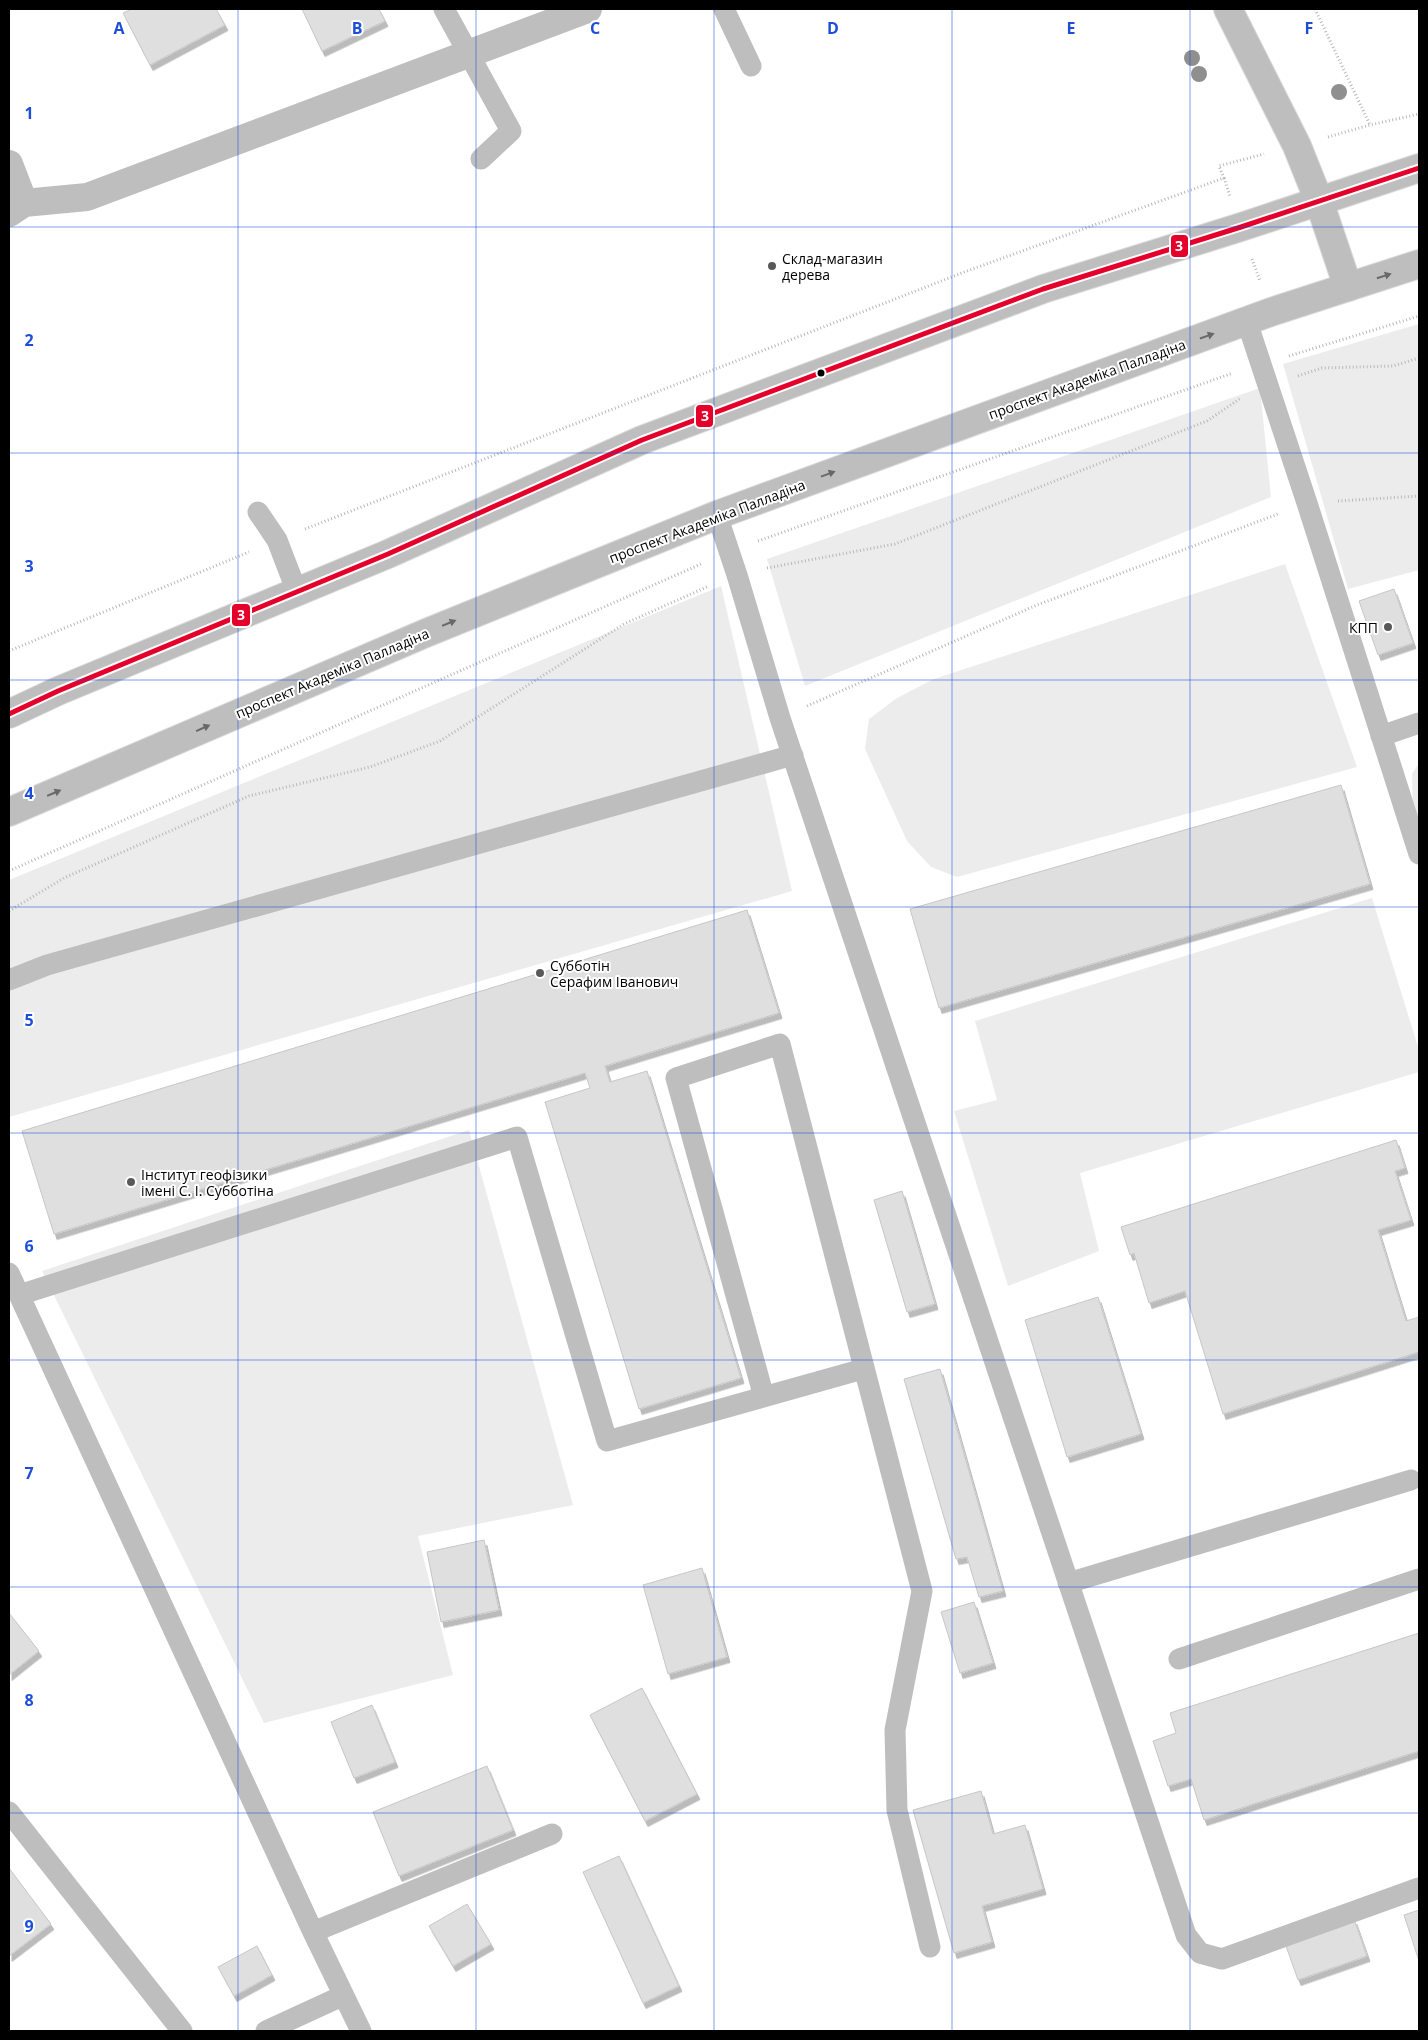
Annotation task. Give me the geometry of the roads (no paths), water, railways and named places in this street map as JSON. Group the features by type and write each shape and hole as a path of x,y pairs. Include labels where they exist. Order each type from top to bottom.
{"main road":[{"path":"9,164 16,208 87,197 468,52 588,9"},
{"path":"1228,9 1297,146 1319,201 1348,287"},
{"path":"9,714 58,691 397,550 642,440 1043,289 1241,227 1419,168"},
{"name":"проспект Академіка Палладіна","path":"9,812 426,633 717,515 1259,317 1419,264"}],"lane":[{"path":"444,9 512,131 481,158"},
{"path":"724,9 751,66"},
{"path":"1259,317 1260,364 1307,503 1419,854"},
{"path":"258,512 277,540 297,592"},
{"path":"717,515 780,718 1186,1935 1200,1953 1222,1959 1419,1888"},
{"path":"1381,736 1419,723"},
{"path":"9,980 47,965 793,755"},
{"path":"764,1397 676,1078 780,1044 922,1592 896,1730 896,1801 930,1947"},
{"path":"19,1296 516,1137 606,1441 863,1369"},
{"path":"9,1273 342,1996 360,2031"},
{"path":"1068,1583 1411,1480"},
{"path":"1179,1659 1419,1579"},
{"path":"9,1812 182,2031"},
{"path":"313,1932 552,1834"},
{"path":"266,2031 342,1996"}],"place":[{"name":"Склад-магазин дерева","path":"772,266"},
{"name":"КПП","path":"1388,627"},
{"name":"Субботін Серафим Іванович","path":"540,973"},
{"name":"Інститут геофізики імені С. І. Субботіна","path":"131,1182"}]}
